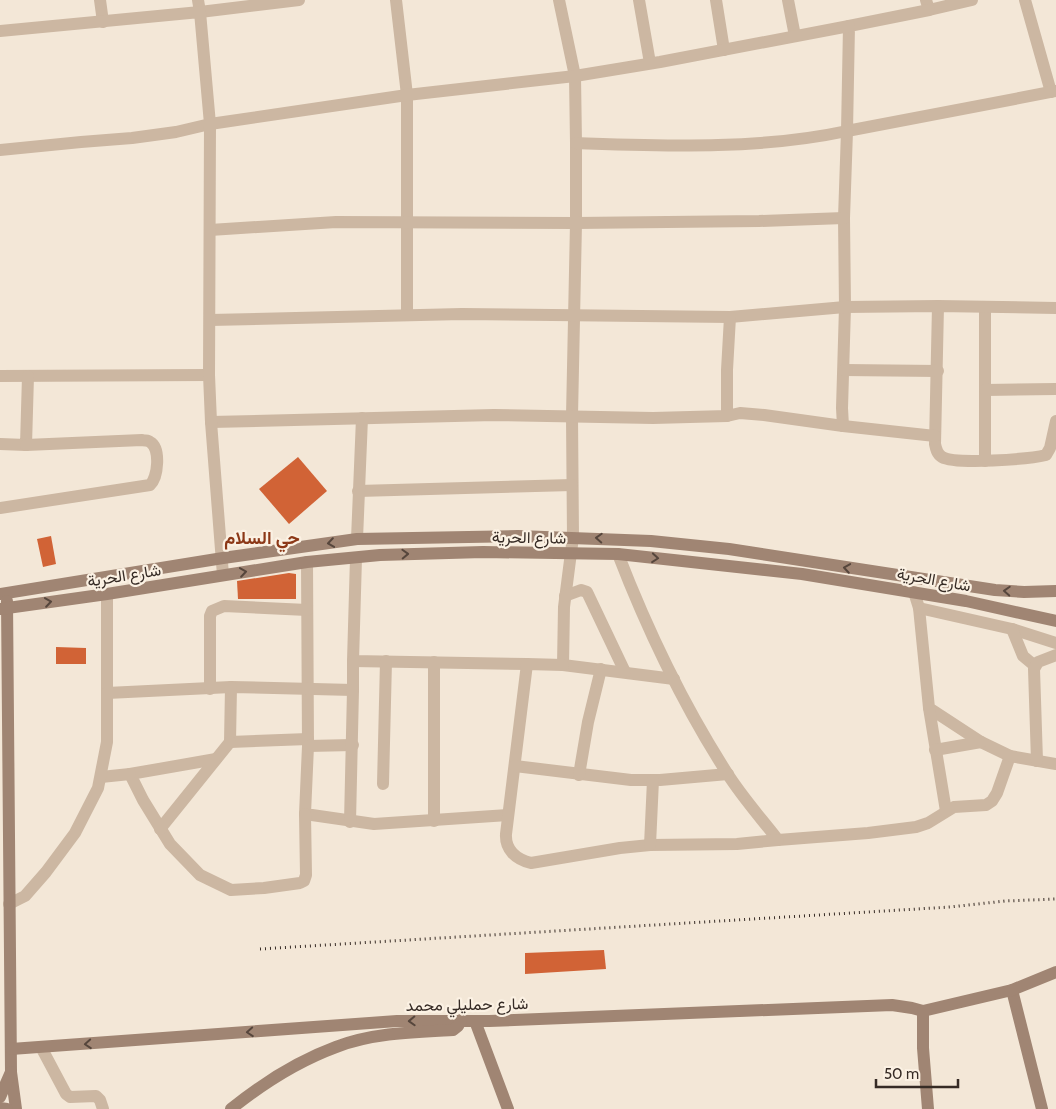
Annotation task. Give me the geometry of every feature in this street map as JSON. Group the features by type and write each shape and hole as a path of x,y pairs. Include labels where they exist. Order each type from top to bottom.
{"main road":[{"name":"شارع الحرية","path":"4,594 223,558 357,540 474,536 573,537 651,541 729,549 995,590 1024,592 1056,591"},
{"name":"شارع الحرية","path":"4,609 307,562 380,555 483,552 618,554 802,574 914,592 1056,621"},
{"path":"4,594 9,904 5,1005 16,1109"},
{"path":"928,1109 924,1064 923,1011 1012,990 1056,972"},
{"path":"1012,990 1042,1109"},
{"name":"شارع حمليلي محمد","path":"11,1049 396,1021 475,1021 892,1005 923,1011"},
{"path":"231,1109 286,1072 310,1058 337,1046 390,1035 453,1030 461,1020"},
{"path":"475,1021 508,1109"},
{"path":"0,1097 11,1072"},
{"path":"0,1108 8,1109"}],"street":[{"path":"100,0 103,22"},
{"path":"0,31 103,22 199,6 300,0"},
{"path":"396,0 407,95 407,315"},
{"path":"559,0 575,76 576,143 575,315 572,416 573,537 565,596 562,638 563,665"},
{"path":"639,0 650,63"},
{"path":"716,0 724,50"},
{"path":"788,0 795,36"},
{"path":"0,150 132,138 176,132 210,124 407,95 575,76 848,26 928,5 972,0"},
{"path":"576,143 760,144 814,138 1054,92 1025,0"},
{"path":"199,6 210,124 209,375 223,575"},
{"path":"843,426 844,218 848,26"},
{"path":"210,230 336,222 576,223 844,218"},
{"path":"938,306 935,436 936,450 940,456 985,461 1046,455 1050,448 1056,422"},
{"path":"210,320 471,314 730,317 845,307 1056,308"},
{"path":"985,307 985,461"},
{"path":"727,416 730,317"},
{"path":"844,370 938,370"},
{"path":"0,376 209,375"},
{"path":"26,445 28,376"},
{"path":"985,390 1056,389"},
{"path":"211,422 494,415 653,418 727,416 740,413 764,414 843,426 935,436"},
{"path":"357,540 362,418"},
{"path":"0,444 26,445 142,440 150,442 156,447 157,456 155,479 150,484 0,508"},
{"path":"358,491 572,485"},
{"path":"618,554 674,679 728,774 778,840"},
{"path":"350,822 356,558"},
{"path":"130,774 143,800 170,844 200,875 231,890 300,883 305,878 308,743 307,562"},
{"path":"565,596 581,590 587,592 625,672"},
{"path":"914,592 919,608 929,708 946,811"},
{"path":"9,904 25,896 46,872 75,834 98,788 107,742 107,594"},
{"path":"210,689 210,616 212,611 224,606 307,610"},
{"path":"919,608 1012,629 1056,643"},
{"path":"1012,629 1023,656 1036,666"},
{"path":"1038,762 1036,666 1042,659 1056,655"},
{"path":"353,661 563,665 674,679"},
{"path":"383,784 386,661"},
{"path":"434,662 434,821"},
{"path":"527,664 506,842 514,855 521,860 531,863 620,848 650,845 737,844 916,827 928,823 954,807 986,805 992,801 998,793 1010,756"},
{"path":"579,774 588,722 601,669"},
{"path":"108,693 231,687 353,690"},
{"path":"160,829 230,742 231,687"},
{"path":"929,708 981,742 1010,756 1056,764"},
{"path":"230,742 353,745"},
{"path":"935,750 981,742"},
{"path":"101,777 130,774 216,759"},
{"path":"515,766 631,780 728,774"},
{"path":"650,845 653,780"},
{"path":"305,814 374,824 508,815"},
{"path":"40,1047 66,1094 70,1097 96,1096 100,1100 103,1109"}],"building":[{"path":"298,457 327,491 289,524 259,489"},
{"path":"51,536 56,564 43,567 37,539"},
{"path":"289,573 296,574 296,599 238,599 237,581"},
{"path":"56,647 86,648 86,664 56,664"},
{"path":"604,950 606,969 525,974 525,953"}],"railway":[{"path":"260,949 1056,899"}],"district":[{"name":"حي السلام","path":"262,538"}]}
